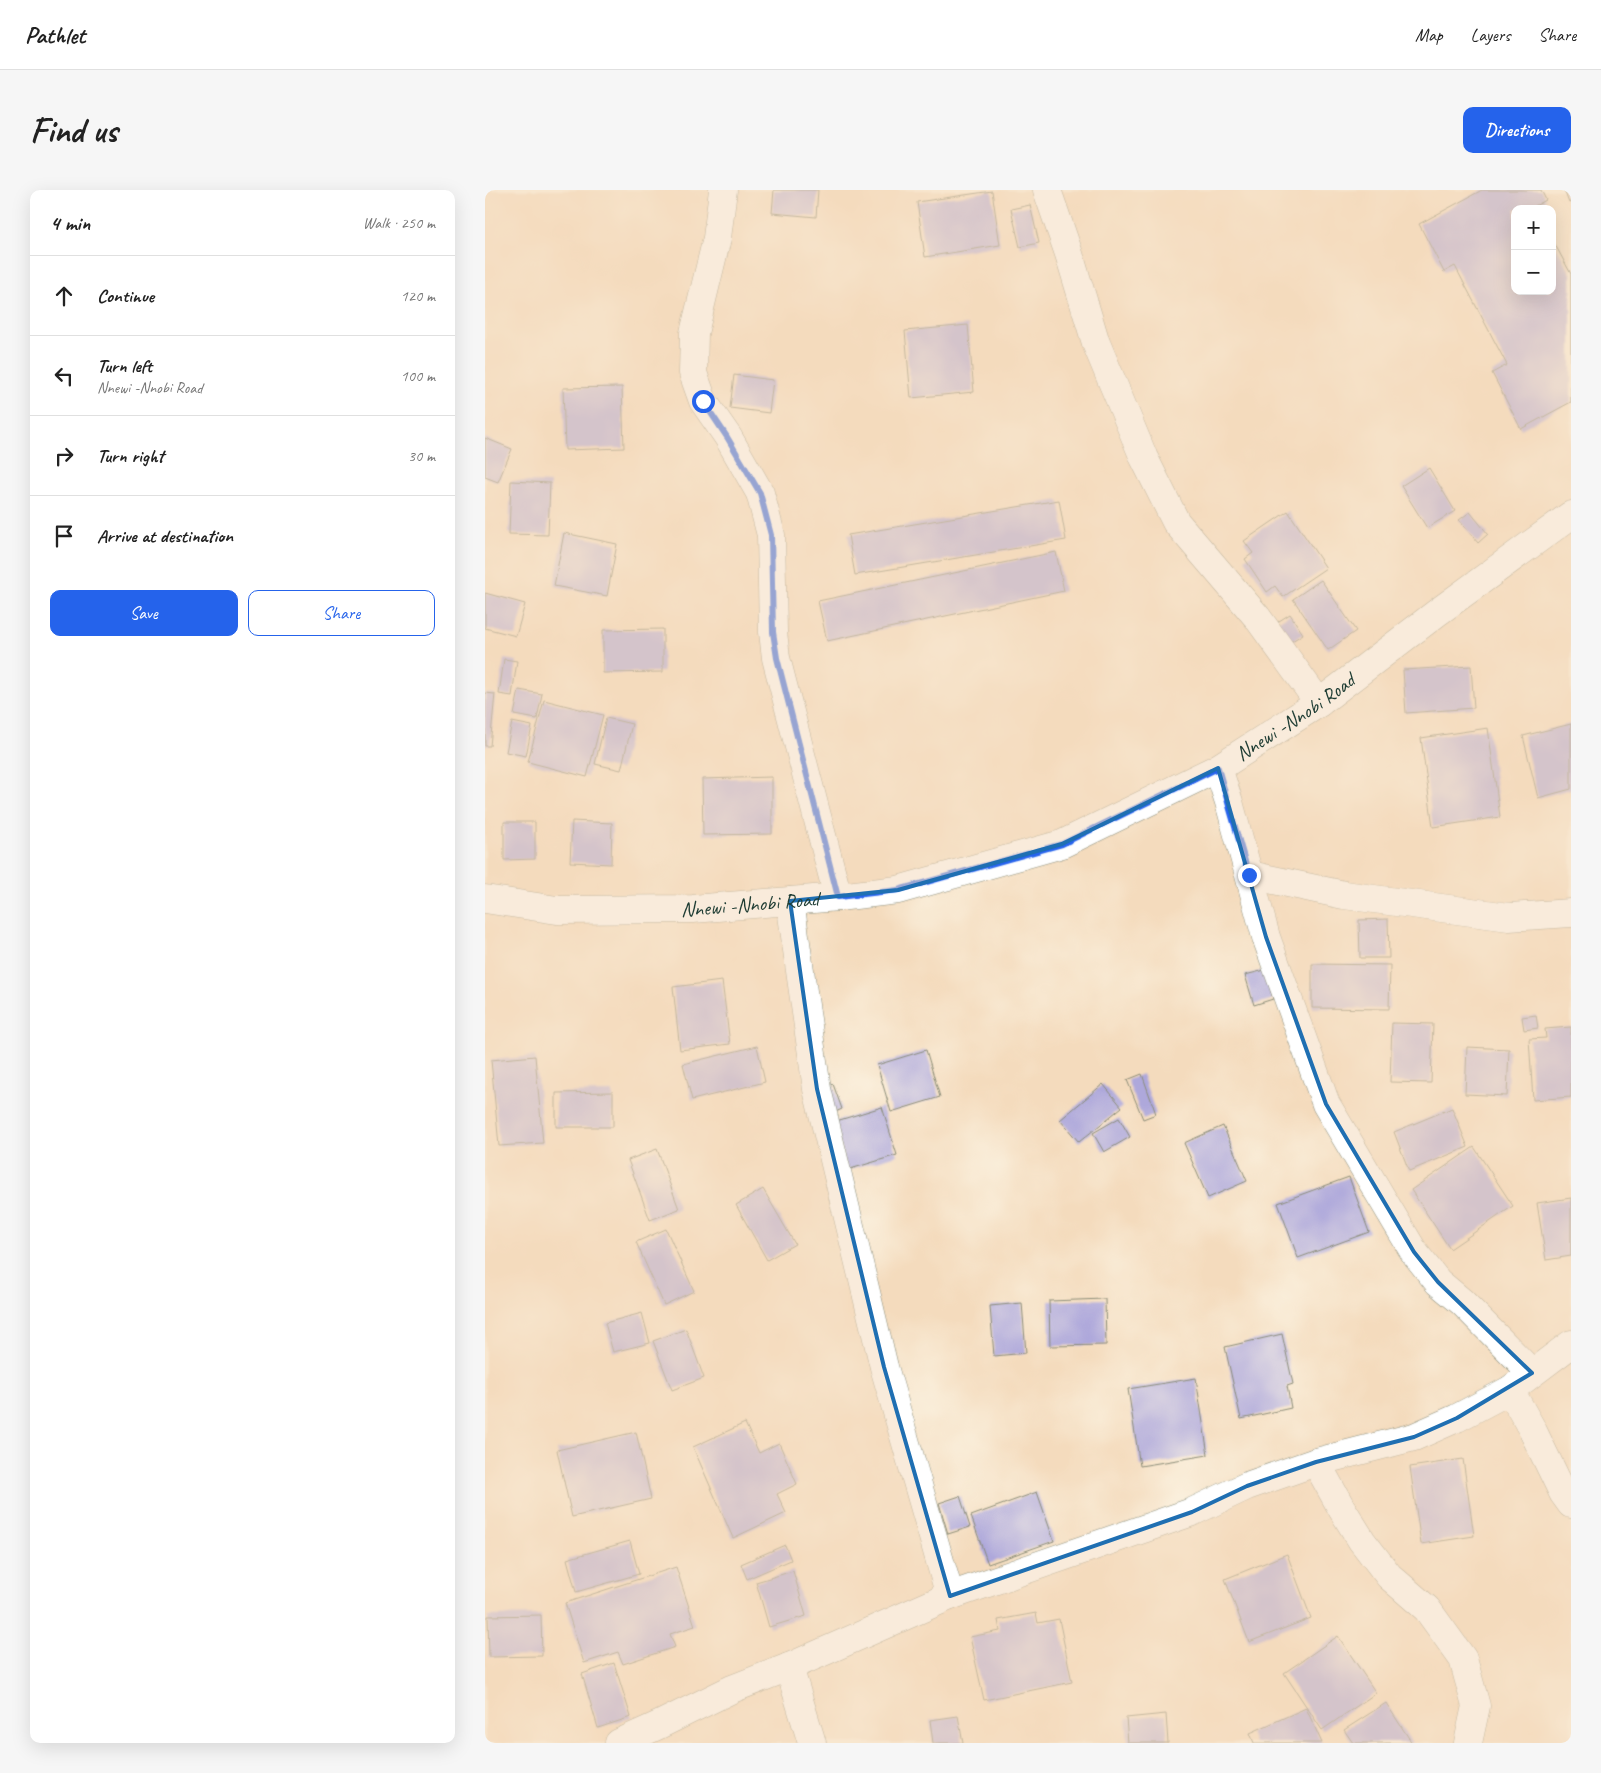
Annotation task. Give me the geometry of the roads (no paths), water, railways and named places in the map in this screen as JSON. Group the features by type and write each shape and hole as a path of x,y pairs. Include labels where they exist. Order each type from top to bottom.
{"street":[{"path":"723,190 717,238 694,333 693,374 703,401 760,493 771,535 773,632 777,658 838,897"},
{"path":"1047,190 1069,254 1096,344 1143,458 1176,522 1257,617 1319,703"},
{"name":"Nnewi -Nnobi Road","path":"485,899 557,910 693,909 838,897 898,890 1062,844 1218,768 1319,703 1438,612 1571,515"},
{"path":"1218,768 1266,937 1326,1104 1414,1252 1438,1282 1462,1302 1532,1373"},
{"path":"1249,875 1344,895 1509,917 1571,913"},
{"path":"789,901 817,1089 884,1367 950,1596"},
{"path":"619,1743 731,1689 789,1666 950,1596 1192,1512 1247,1486 1316,1462 1414,1437 1457,1418 1510,1390 1571,1344"},
{"path":"1510,1390 1532,1429 1563,1493 1571,1504"},
{"path":"1316,1462 1341,1509 1362,1541 1389,1576 1427,1609 1463,1660 1475,1706 1469,1743"},
{"path":"789,1666 812,1743"}]}
